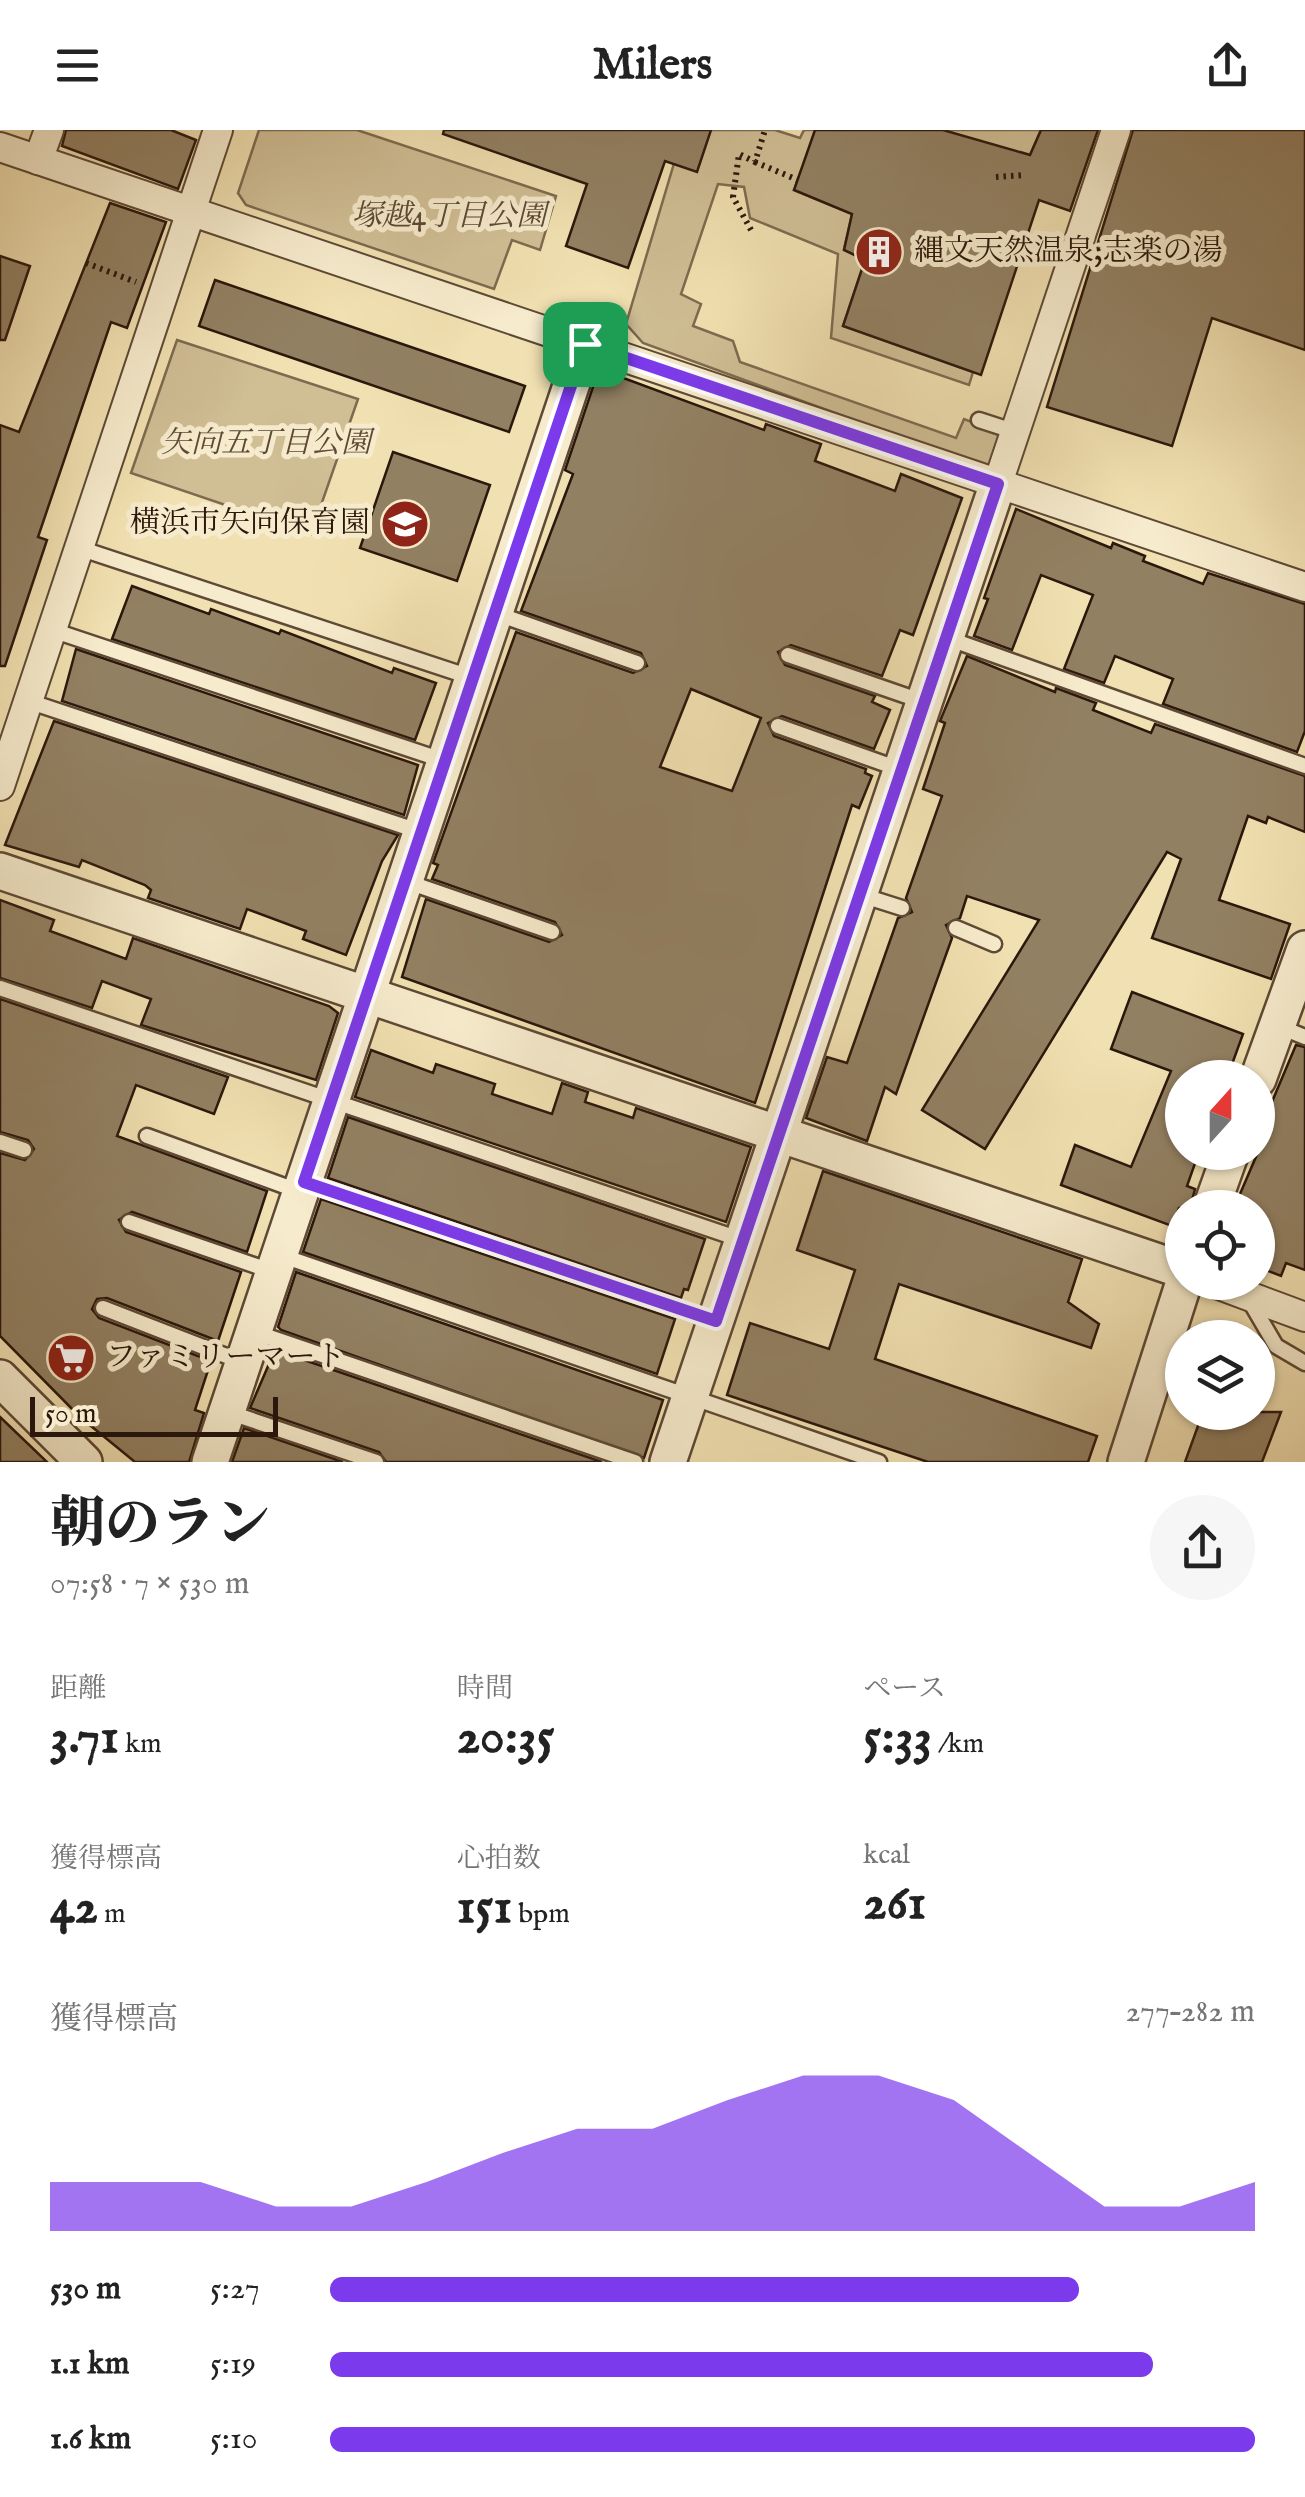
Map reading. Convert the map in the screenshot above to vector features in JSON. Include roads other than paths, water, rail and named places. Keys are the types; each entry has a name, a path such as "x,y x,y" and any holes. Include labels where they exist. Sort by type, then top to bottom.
{"street":[{"path":"38,160 49,130"},
{"path":"0,786 218,130"},
{"path":"668,1462 1116,130"},
{"path":"0,146 585,344 700,377 998,484 1305,587"},
{"path":"210,1462 585,344"},
{"path":"0,870 1165,1264"},
{"path":"1271,1060 1291,1031 1305,948"},
{"path":"1126,1462 1178,1300"},
{"path":"1257,1300 1305,1316"},
{"path":"0,1378 84,1462"}],"lane":[{"path":"978,420 1016,432"},
{"path":"79,548 473,678"},
{"path":"494,613 638,663"},
{"path":"52,630 445,761"},
{"path":"946,638 1305,766"},
{"path":"788,655 925,702"},
{"path":"28,702 421,832"},
{"path":"778,726 902,770"},
{"path":"405,881 552,932"},
{"path":"861,895 902,908"},
{"path":"956,928 994,944"},
{"path":"0,988 743,1240"},
{"path":"147,1136 716,1321"},
{"path":"0,1142 24,1150"},
{"path":"129,1222 277,1264 689,1395 879,1462"},
{"path":"1250,1300 1276,1346 1305,1363"},
{"path":"103,1308 249,1347 635,1462"},
{"path":"227,1412 376,1462"}],"place":[{"name":"縄文天然温泉;志楽の湯","path":"879,252"},
{"name":"横浜市矢向保育園","path":"405,524"},
{"name":"ファミリーマート","path":"71,1358"}],"park label":[{"name":"塚越4丁目公園","path":"449,217"},
{"name":"矢向五丁目公園","path":"266,444"}]}
